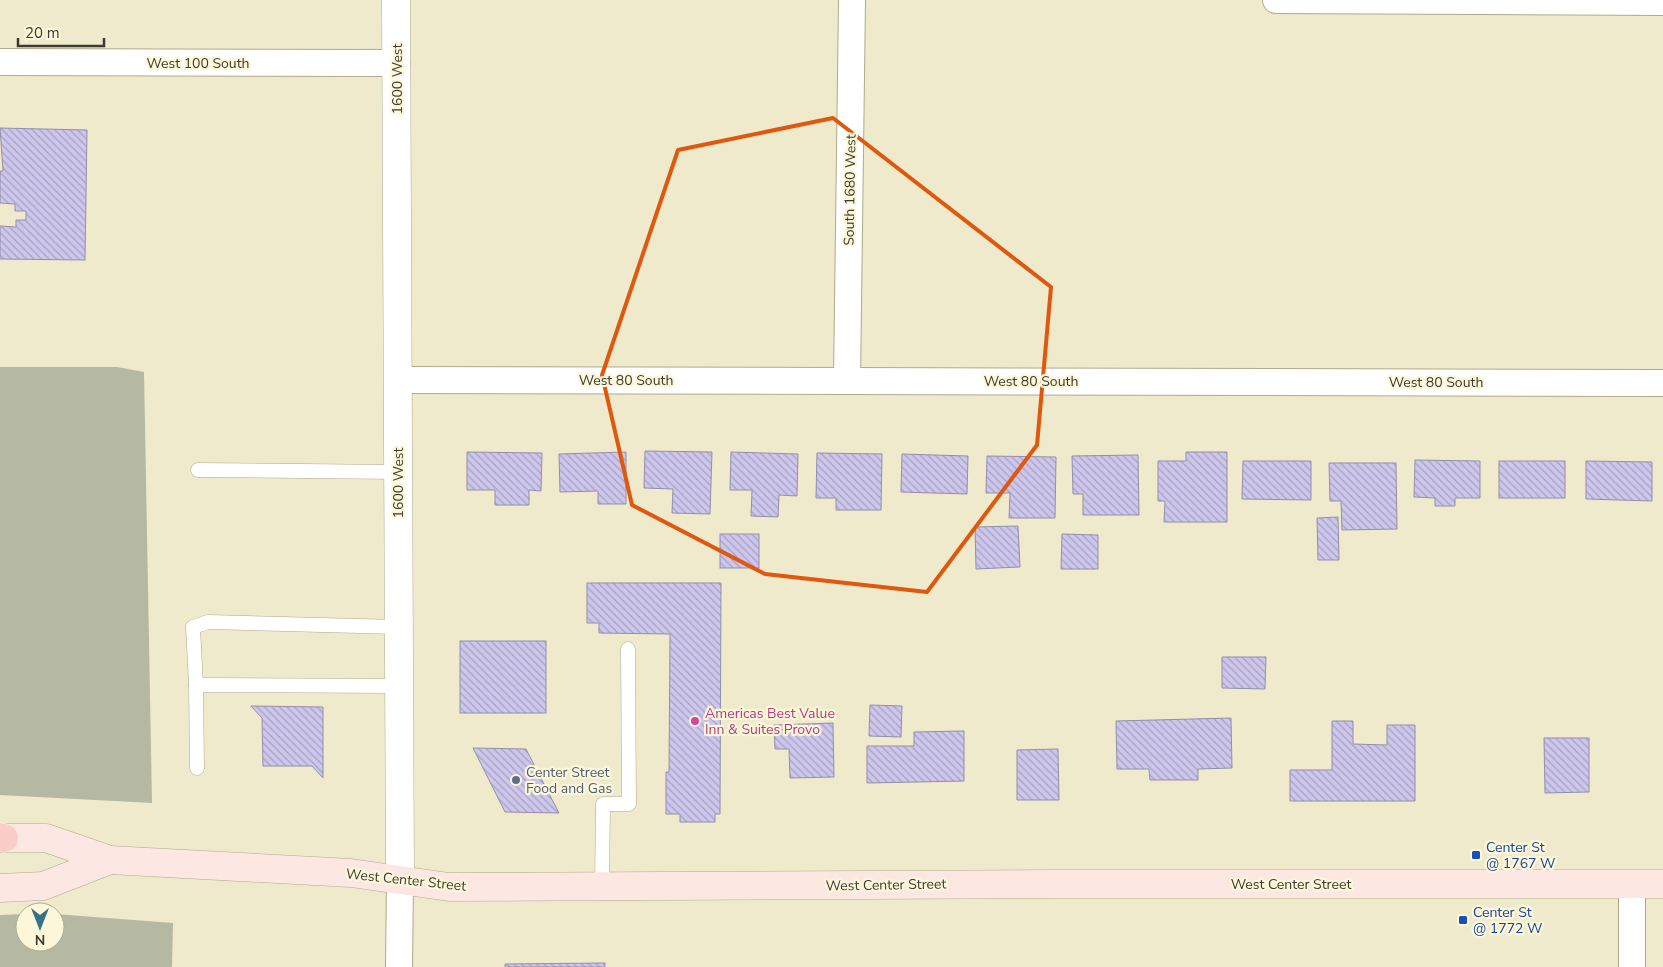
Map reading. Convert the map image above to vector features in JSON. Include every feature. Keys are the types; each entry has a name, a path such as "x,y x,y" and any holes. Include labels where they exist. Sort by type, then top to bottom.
{"main road":[{"name":"West Center Street","path":"1,837 46,838 110,860 351,872 449,887 1663,884"},
{"name":"West Center Street","path":"0,888 43,886 110,860"}],"street":[{"name":"1600 West","path":"396,0 399,380 399,967"},
{"name":"South 1680 West","path":"847,380 852,0"},
{"path":"1276,0 1663,2"},
{"name":"West 100 South","path":"0,62 397,63"},
{"name":"West 80 South","path":"399,380 1663,383"},
{"path":"1632,884 1632,967"}],"lane":[{"path":"198,470 398,472"},
{"path":"197,768 193,626 208,622 398,627"},
{"path":"602,886 603,804 628,804 628,649"},
{"path":"196,684 399,686"}],"highlighted area":[{"path":"833,118 1051,287 1037,445 927,592 765,574 632,505 602,375 678,150"}],"green space":[{"path":"0,367 117,367 144,372 152,803 0,795"},
{"path":"15,914 15,952 65,952 65,915 173,923 172,967 0,967 0,915"}],"building":[{"path":"0,128 87,130 85,260 0,259 0,226 16,227 16,220 26,220 26,211 15,211 15,204 0,203 0,171 3,171"},
{"path":"645,451 712,452 710,514 672,513 673,489 644,488"},
{"path":"467,452 542,453 541,491 529,490 529,505 495,505 495,490 467,490"},
{"path":"626,452 626,504 598,504 598,491 560,492 559,454"},
{"path":"731,452 798,454 797,496 779,495 778,517 751,516 752,490 730,490"},
{"path":"1186,452 1227,452 1227,522 1164,522 1165,501 1158,501 1158,461 1186,461"},
{"path":"817,453 882,454 881,510 836,510 836,498 816,498"},
{"path":"902,454 968,456 967,494 901,492"},
{"path":"1138,455 1139,515 1083,515 1083,494 1073,494 1072,456"},
{"path":"987,456 1056,457 1055,518 1009,518 1010,493 986,493"},
{"path":"1415,460 1480,461 1480,498 1455,498 1455,506 1435,506 1435,498 1414,497"},
{"path":"1243,461 1311,461 1311,500 1242,499"},
{"path":"1499,461 1565,461 1565,498 1499,498"},
{"path":"1586,461 1652,462 1652,501 1586,499"},
{"path":"1329,463 1396,463 1397,529 1342,530 1341,501 1330,501"},
{"path":"1338,517 1339,560 1318,560 1317,518"},
{"path":"1018,526 1020,567 976,569 975,527"},
{"path":"720,534 759,534 759,568 720,568"},
{"path":"1062,534 1098,535 1098,569 1061,569"},
{"name":"Americas Best Value Inn & Suites Provo","path":"587,583 721,583 720,814 715,814 715,822 680,822 680,814 666,814 666,772 669,772 670,634 599,633 599,623 587,623"},
{"path":"460,641 546,641 546,713 460,713"},
{"path":"1222,657 1266,657 1265,689 1222,688"},
{"path":"870,705 902,706 901,737 869,736"},
{"path":"251,706 323,707 323,778 312,766 263,766 262,718"},
{"path":"1231,718 1232,768 1198,769 1198,780 1150,780 1149,769 1117,769 1116,721"},
{"path":"1332,721 1353,721 1353,744 1387,745 1387,725 1415,725 1415,801 1290,801 1290,770 1332,770"},
{"path":"833,723 834,777 790,778 789,749 775,749 774,725"},
{"path":"964,731 964,781 867,783 867,746 914,746 914,732"},
{"path":"1544,738 1589,738 1589,792 1545,793"},
{"name":"Center Street Food and Gas","path":"473,748 526,749 559,813 505,812"},
{"path":"1058,749 1059,800 1017,800 1017,750"},
{"path":"605,963 605,967 505,967 505,964"}],"place":[{"name":"Americas Best Value Inn & Suites Provo","path":"695,721"},
{"name":"Center Street Food and Gas","path":"516,780"},
{"name":"Center St @ 1767 W","path":"1476,855"},
{"name":"Center St @ 1772 W","path":"1463,920"}]}
